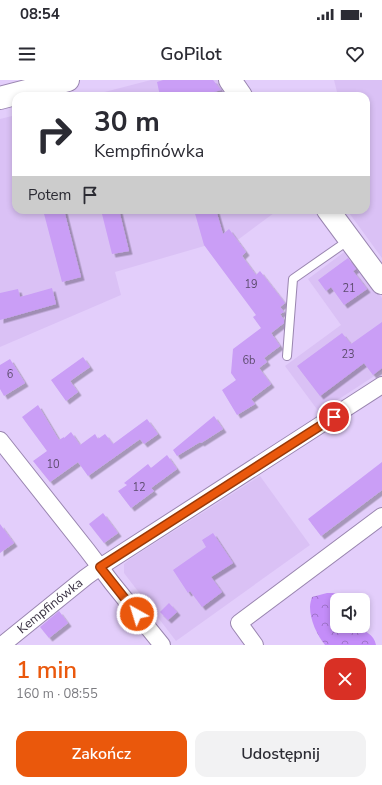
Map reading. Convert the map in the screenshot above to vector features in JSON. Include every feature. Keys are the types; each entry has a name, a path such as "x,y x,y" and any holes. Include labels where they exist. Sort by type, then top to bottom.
{"street":[{"path":"23,92 68,80"},
{"path":"230,80 239,92"},
{"path":"0,98 12,95"},
{"path":"331,214 382,283"},
{"name":"Kempfinówka","path":"2,645 100,567 382,385"},
{"path":"0,440 162,645"},
{"path":"255,645 239,623 382,516"}],"lane":[{"path":"287,356 293,279 350,240"}],"shaded area":[{"path":"151,80 218,80 227,92 104,92"},
{"path":"334,80 382,80 382,258 350,214 370,214 370,92 337,92"},
{"path":"12,116 12,214 273,214 239,239 225,240 115,272 121,295 0,347 0,119"},
{"path":"347,250 382,298 382,371 319,412 285,366 341,325 308,279"},
{"path":"260,476 310,545 176,641 124,573 124,564"}],"green space":[{"path":"330,593 330,633 367,633 373,638 376,645 325,645 314,627 311,617 310,606 312,597"}],"building":[{"path":"163,80 213,80 221,90 214,92 159,92 157,82"},
{"path":"44,214 65,214 81,277 62,282"},
{"path":"102,214 120,214 129,251 112,254"},
{"path":"195,214 217,214 223,234 229,229 246,252 242,256 256,275 260,271 285,303 280,307 284,312 280,314 284,320 284,323 271,333 280,346 264,358 267,362 259,368 271,384 251,399 255,404 237,415 222,390 236,380 231,373 233,349 261,328 253,317 256,315 204,245"},
{"path":"348,258 356,269 353,271 367,289 344,305 331,287 326,291 318,280"},
{"path":"52,288 56,304 0,320 0,293 18,289 20,297"},
{"path":"382,322 382,368 373,375 364,363 320,396 297,366 342,333 351,344"},
{"path":"83,357 90,367 70,381 78,392 66,401 51,380"},
{"path":"10,359 25,383 4,396 0,389 0,365"},
{"path":"38,405 59,440 71,432 80,445 95,434 98,439 105,434 113,444 147,419 158,434 144,444 140,439 88,476 78,462 50,482 33,461 47,451 22,417"},
{"path":"214,416 223,429 177,456 173,450"},
{"path":"167,455 177,469 151,488 154,491 131,508 118,491 127,485 124,483 148,464 151,468"},
{"path":"382,462 382,490 321,536 308,519"},
{"path":"103,513 118,533 104,543 89,524"},
{"path":"0,524 14,543 0,553"},
{"path":"213,533 233,563 211,577 222,592 202,607 190,591 188,593 173,570 206,547 202,540"},
{"path":"169,603 177,612 168,620 160,612"},
{"path":"59,611 68,623 49,638 40,627"}],"route":[{"path":"137,614 100,567 334,417"}]}
